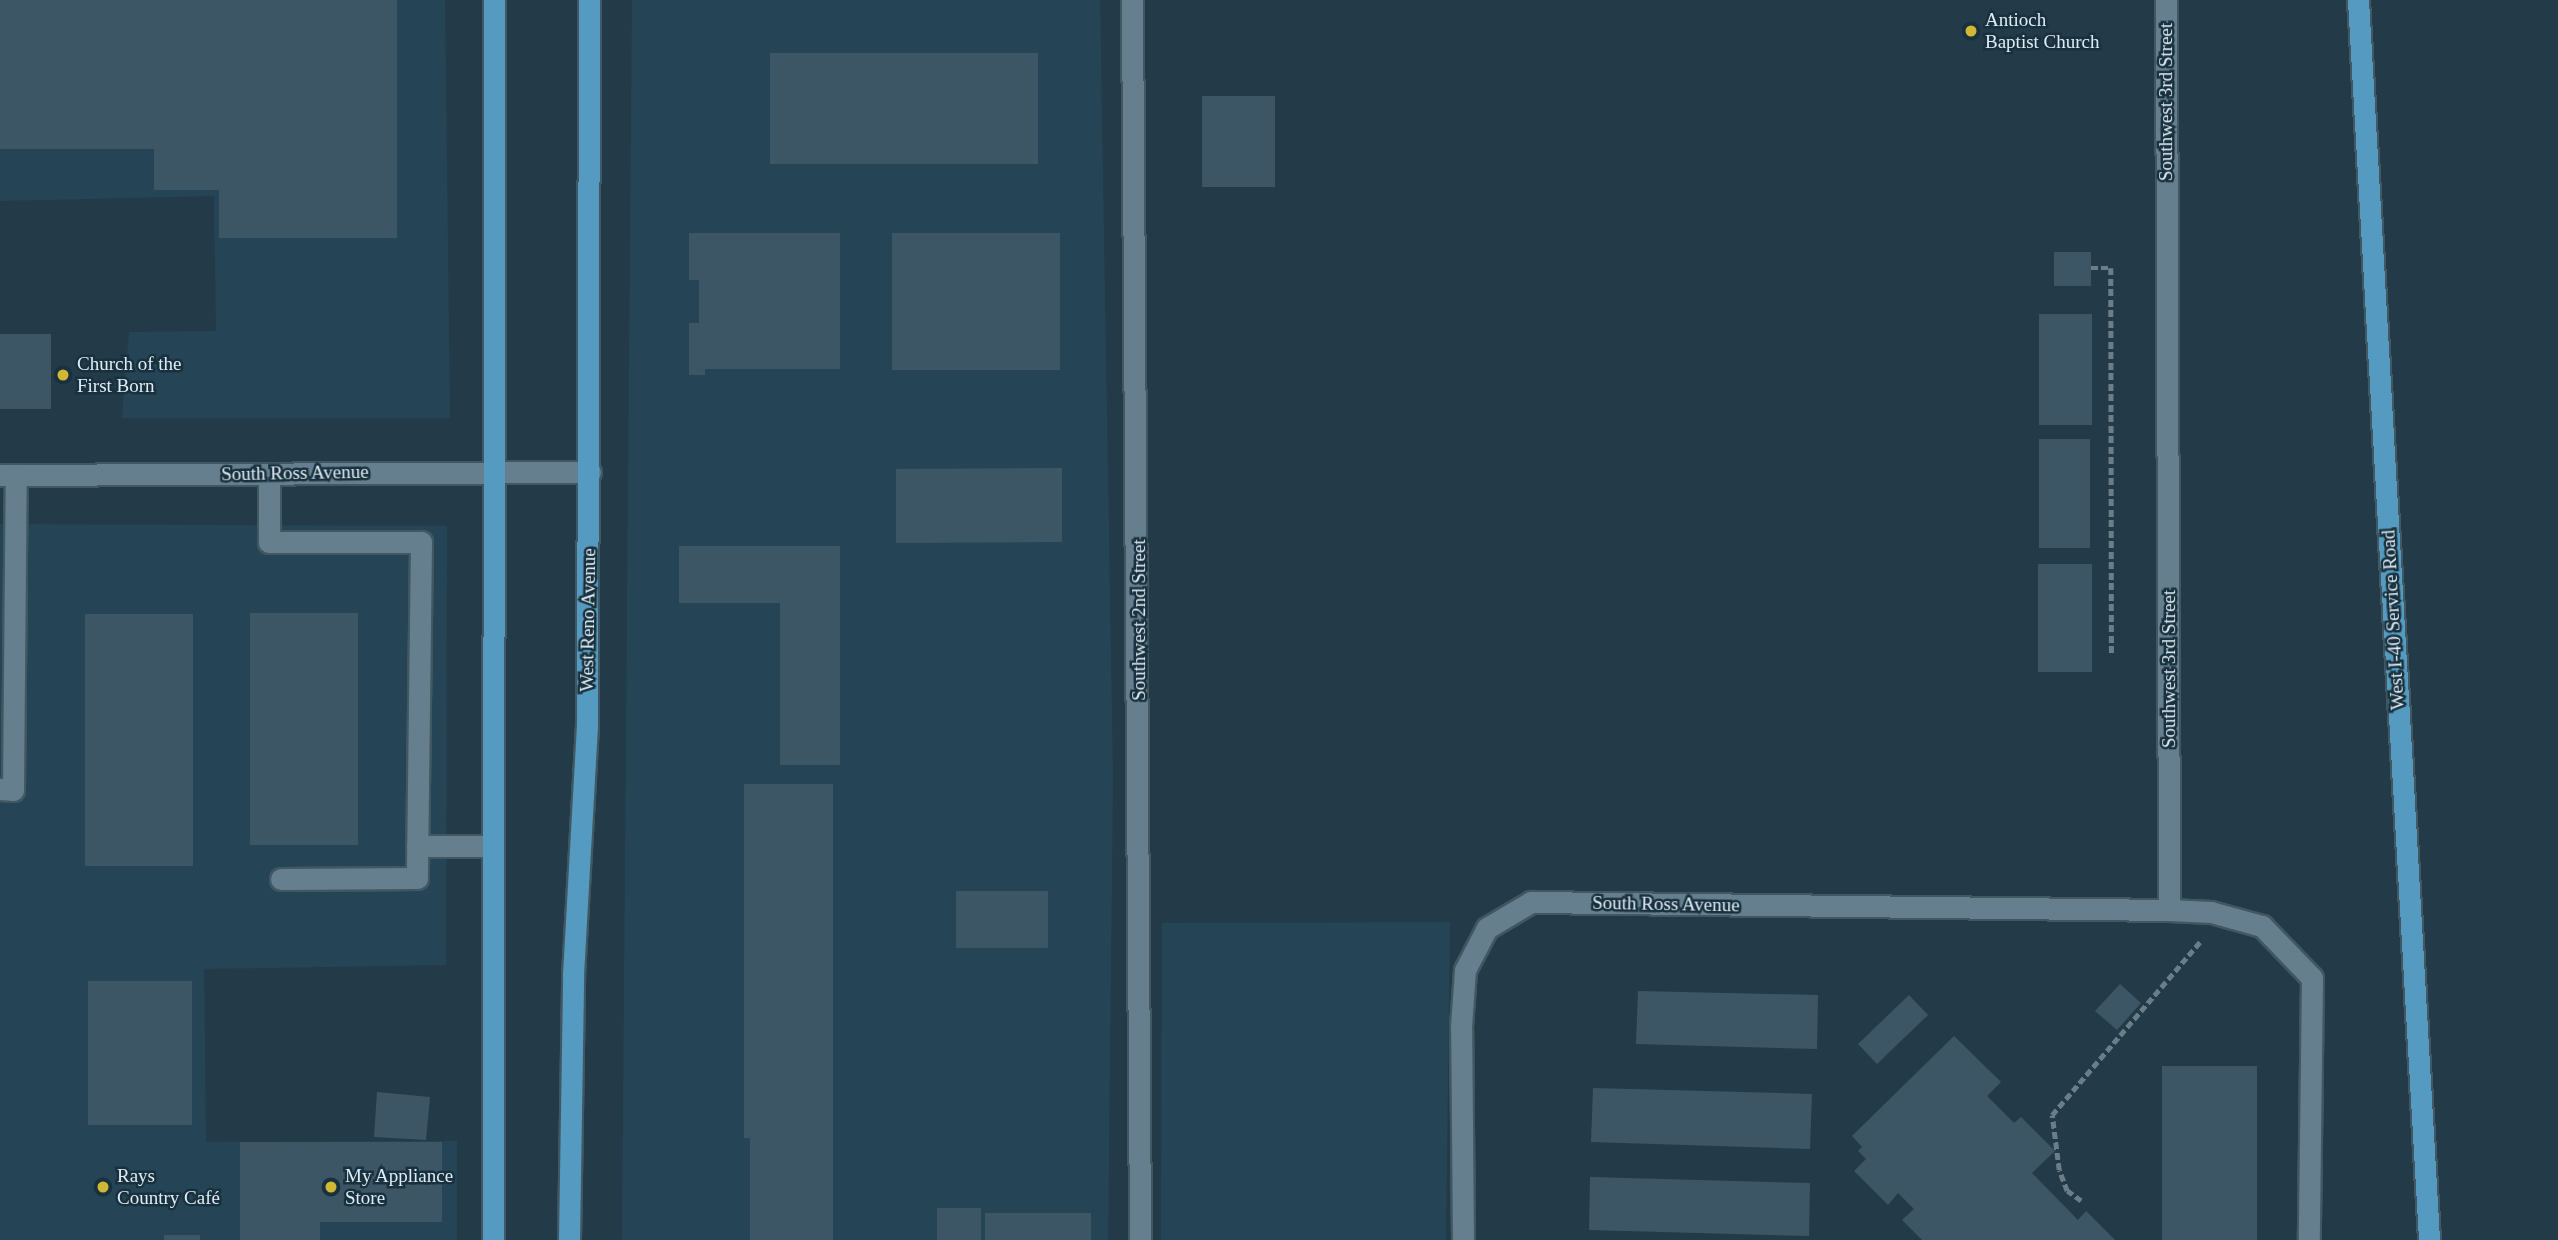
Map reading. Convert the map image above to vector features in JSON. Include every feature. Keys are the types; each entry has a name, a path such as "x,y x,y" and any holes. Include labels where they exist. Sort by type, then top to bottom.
{"main road":[{"path":"493,1240 494,0"},
{"name":"West Reno Avenue","path":"569,1240 573,975 587,726 590,472 589,0"},
{"name":"West I-40 Service Road","path":"2358,0 2428,1240"}],"street":[{"name":"Southwest 2nd Street","path":"1132,0 1140,1240"},
{"name":"Southwest 3rd Street","path":"2166,0 2169,910"},
{"name":"South Ross Avenue","path":"8,475 590,472"},
{"path":"269,474 269,542 421,542 417,877 281,878"},
{"path":"0,789 13,790 8,475"},
{"path":"417,846 493,846"},
{"name":"South Ross Avenue","path":"1463,1240 1461,1027 1465,970 1487,928 1531,902 2169,910"},
{"path":"2169,910 2211,912 2262,926 2312,978 2309,1240"}],"path":[{"path":"2091,268 2111,268 2112,655"},
{"path":"2081,1201 2067,1191 2059,1170 2052,1115 2206,936 2211,912"}],"shaded area":[{"path":"0,0 445,0 450,418 122,418 129,332 216,331 214,196 0,201"},
{"path":"632,0 1100,0 1113,779 1108,1240 622,1240"},
{"path":"0,524 447,526 446,965 204,969 206,1142 457,1141 457,1240 0,1240"},
{"path":"1450,922 1446,1240 1161,1240 1162,923"}],"building":[{"path":"0,0 397,0 397,238 219,238 219,190 154,190 154,149 0,149"},
{"path":"770,53 1038,53 1038,164 770,164"},
{"path":"1202,96 1275,96 1275,187 1202,187"},
{"path":"689,233 840,233 840,369 705,369 705,375 689,375 689,323 699,323 699,280 689,280"},
{"path":"892,233 1060,233 1060,370 892,370"},
{"path":"2054,252 2091,252 2091,286 2054,286"},
{"path":"2039,314 2092,314 2092,425 2039,425"},
{"path":"0,334 51,334 51,409 0,409"},
{"path":"2039,439 2090,439 2090,548 2039,548"},
{"path":"1062,468 1062,542 896,543 896,469"},
{"path":"679,546 840,546 840,765 780,765 780,603 679,603"},
{"path":"2038,564 2092,564 2092,672 2038,672"},
{"path":"250,613 358,613 358,845 250,845"},
{"path":"85,614 193,614 193,866 85,866"},
{"path":"744,784 833,784 833,1240 750,1240 750,1138 744,1138"},
{"path":"956,891 1048,891 1048,948 956,948"},
{"path":"88,981 192,981 192,1125 88,1125"},
{"path":"2120,984 2141,1003 2117,1030 2095,1011"},
{"path":"1638,991 1818,995 1817,1049 1636,1044"},
{"path":"1909,995 1928,1015 1877,1064 1858,1044"},
{"path":"1954,1036 2001,1082 1987,1096 2014,1123 2021,1117 2055,1151 2032,1173 2078,1220 2086,1211 2115,1240 1922,1240 1902,1220 1914,1209 1898,1193 1888,1205 1854,1171 1866,1159 1858,1151 1862,1147 1852,1136"},
{"path":"2162,1066 2257,1066 2257,1240 2162,1240"},
{"path":"1593,1088 1812,1094 1810,1149 1591,1142"},
{"path":"377,1092 430,1097 426,1140 374,1137"},
{"name":"My Appliance Store","path":"240,1142 442,1142 442,1222 320,1222 320,1240 240,1240"},
{"path":"1590,1177 1810,1183 1809,1236 1589,1230"},
{"path":"937,1208 981,1208 981,1240 937,1240"},
{"path":"985,1213 1091,1213 1091,1240 985,1240"},
{"path":"164,1235 200,1235 200,1240 164,1240"}],"place":[{"name":"Antioch Baptist Church","path":"1971,31"},
{"name":"Church of the First Born","path":"63,375"},
{"name":"Rays Country Café","path":"103,1187"},
{"name":"My Appliance Store","path":"331,1187"}]}
